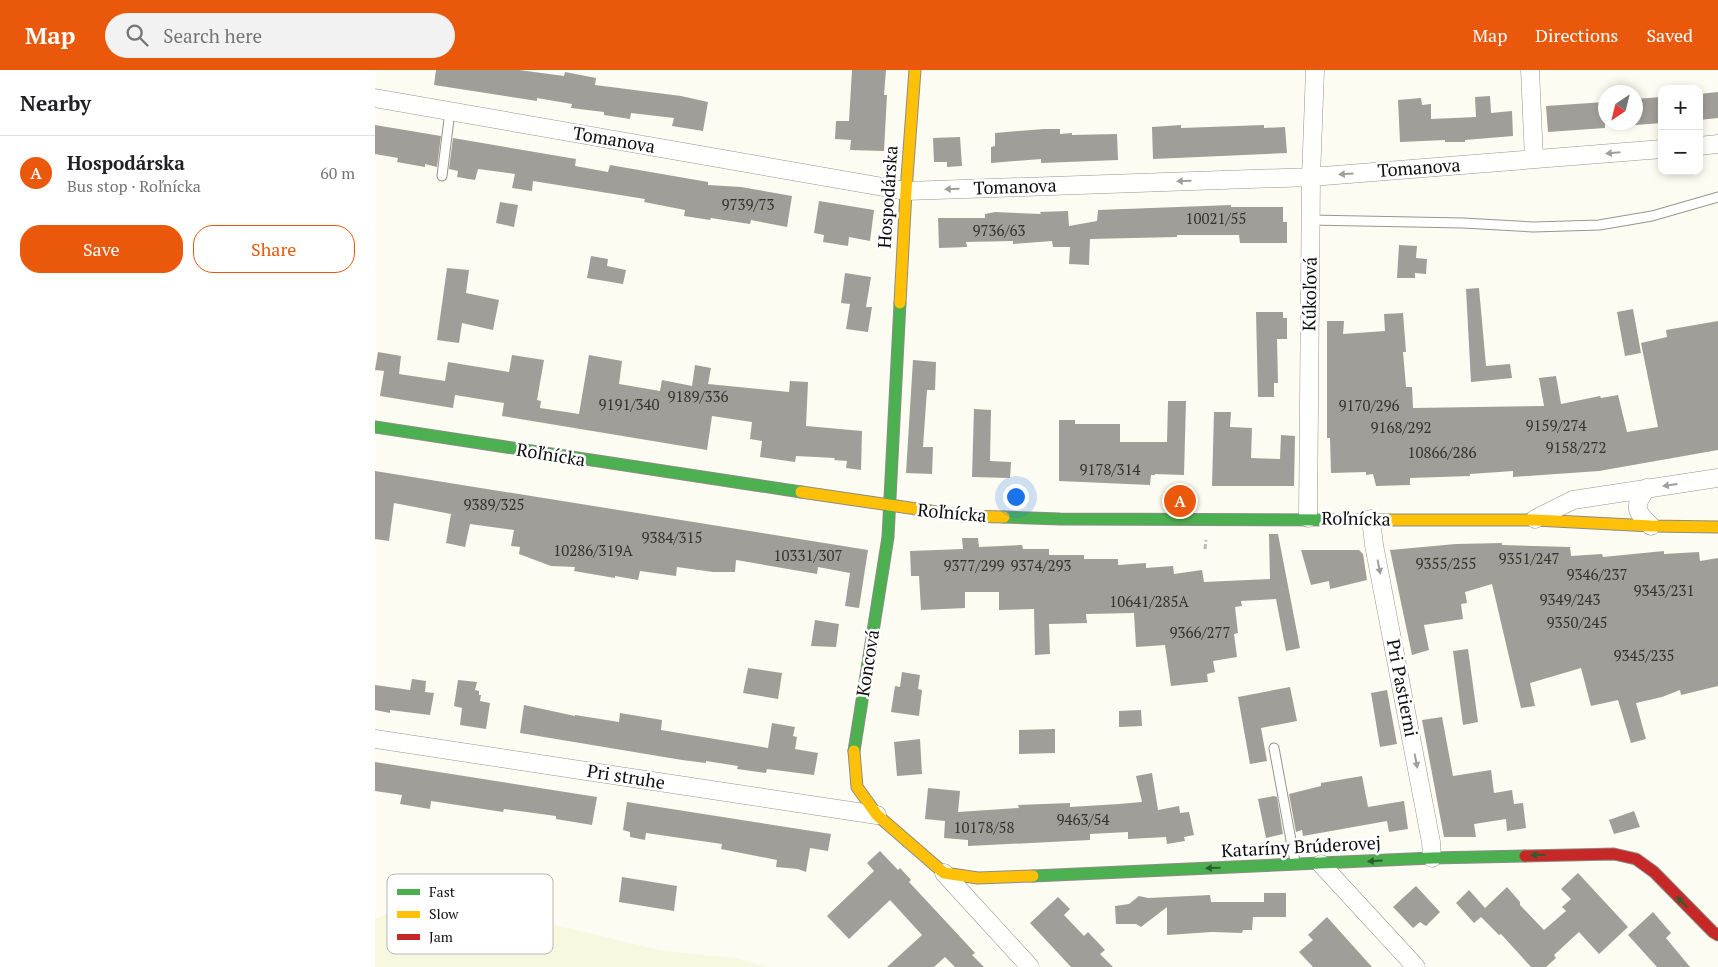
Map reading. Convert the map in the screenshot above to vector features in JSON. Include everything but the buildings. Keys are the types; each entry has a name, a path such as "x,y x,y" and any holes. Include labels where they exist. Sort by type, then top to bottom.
{"street":[{"name":"Hospodárska","path":"889,506 906,191 915,70"},
{"name":"Kúkoľová","path":"1308,518 1311,177 1315,70"},
{"path":"1530,70 1534,159"},
{"name":"Tomanova","path":"375,98 906,191 1311,177 1658,149"},
{"path":"1703,146 1718,144"},
{"name":"Roľnícka","path":"375,427 653,471 964,516 1061,519 1308,518 1535,520 1651,526 1718,527"},
{"name":"Roľnícka","path":"1535,520 1573,500 1718,478"},
{"path":"1647,488 1638,501 1637,507 1640,516 1651,526"},
{"name":"Koncová","path":"877,815 857,787 854,751 889,537 889,506"},
{"name":"Pri Pastierni","path":"1371,519 1431,842 1432,858"},
{"name":"Pri struhe","path":"375,740 877,815"},
{"path":"877,815 944,873 1030,967"},
{"name":"Kataríny Brúderovej","path":"944,873 978,878 1432,858 1614,854 1636,859 1654,872 1716,936"},
{"path":"1321,864 1416,967"}],"lane":[{"path":"442,176 450,111"},
{"path":"1311,220 1399,221 1533,227 1599,225 1652,216 1718,197"},
{"path":"1274,748 1296,865"}],"green space":[{"path":"387,913 387,954 553,954 553,924 659,950 734,958 770,967 375,967 375,919"}],"traffic: fast":[{"path":"854,751 888,537 900,303"},
{"path":"375,427 801,492"},
{"path":"1004,517 1060,519 1357,520"},
{"path":"1033,876 1432,858 1525,856"}],"traffic: slow":[{"path":"900,303 915,70"},
{"path":"801,492 964,516 1004,517"},
{"path":"1357,520 1535,520 1651,526 1718,527"},
{"path":"854,751 857,787 877,815 944,873 978,878 1033,876"}],"traffic: jam":[{"path":"1525,856 1614,854 1636,859 1654,872 1718,935"}],"place":[{"name":"Hospodárska","path":"1180,501"}]}
